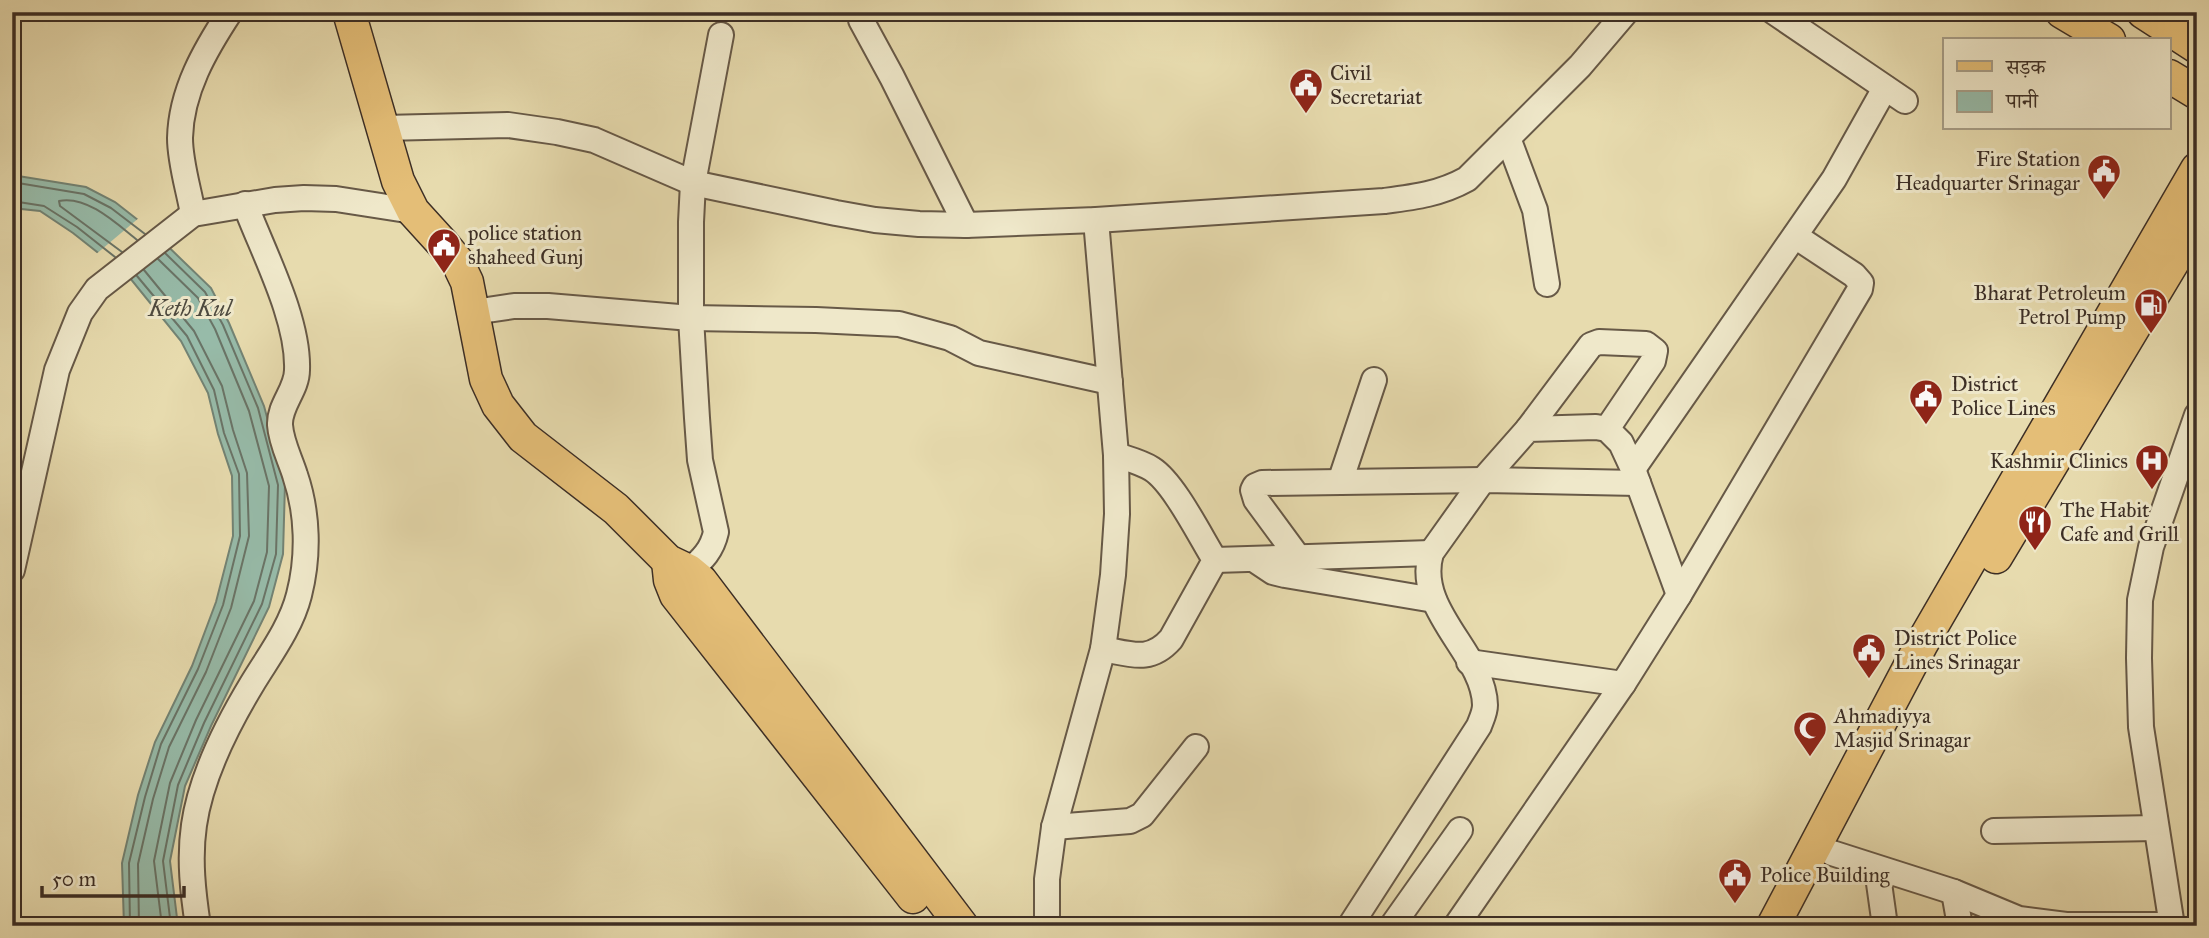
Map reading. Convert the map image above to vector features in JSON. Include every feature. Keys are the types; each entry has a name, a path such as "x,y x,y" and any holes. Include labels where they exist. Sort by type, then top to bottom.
{"main road":[{"path":"349,12 398,181 413,211 457,261 467,282 486,379 498,405 523,437 616,509 679,566 701,582 962,926"},
{"path":"2062,12 2106,38"},
{"path":"2143,12 2197,47"},
{"path":"2170,77 2197,93"},
{"path":"1773,926 1921,645 2197,169"},
{"path":"1793,926 1939,652 2197,222"},
{"path":"679,566 670,580 676,595 935,926"}],"street":[{"path":"188,218 180,140 183,110 194,76 230,12"},
{"path":"384,128 508,125 557,132 594,140 693,183 875,220 966,225 1096,220 1426,196 1448,190 1467,179 1580,66 1626,12"},
{"path":"1635,476 1795,236 1895,95 1774,12"},
{"path":"860,20 966,225"},
{"path":"679,566 706,557 716,532 701,460 691,318 691,222 693,183 721,35"},
{"path":"1508,138 1535,210 1547,284"},
{"path":"12,570 57,370 80,313 97,289 188,218 245,204 275,200 336,199 413,211"},
{"path":"198,926 192,855 194,824 203,790 215,755 232,719 285,631 299,597 304,569 306,522 280,423 281,412 295,386 298,370 294,335 286,307 245,204"},
{"path":"1047,926 1047,879 1055,827 1103,649 1114,575 1116,455 1096,220"},
{"path":"1456,926 1623,684 1679,595 1860,289 1859,279 1795,236"},
{"path":"474,312 514,306 548,306 691,318 899,324 950,338 979,353 1110,382"},
{"path":"1385,926 1355,917 1479,726 1485,705 1479,681 1434,600 1427,566 1431,553 1483,480 1528,429 1591,345 1599,341 1646,344 1652,347 1655,351 1653,361 1607,429"},
{"path":"1340,482 1374,380"},
{"path":"1832,853 1954,892 1990,909 2040,924 2171,926 2141,727 2140,600 2151,547 2197,415"},
{"path":"1528,429 1596,427 1607,429 1621,443 1679,595"},
{"path":"1116,455 1154,471 1170,488 1215,560"},
{"path":"1298,557 1256,500 1253,494 1255,486 1262,483 1635,476"},
{"path":"1215,560 1431,553"},
{"path":"1255,559 1273,572 1285,575 1434,600"},
{"path":"1103,649 1142,656 1163,649 1215,560"},
{"path":"1469,662 1623,684"},
{"path":"1055,827 1130,821 1142,815 1196,747"},
{"path":"1994,831 2156,828"},
{"path":"1392,926 1460,830"},
{"path":"1877,869 1885,926"},
{"path":"1954,892 1960,926"}],"water":[{"name":"Keth Kul","path":"12,175 86,187 115,202 152,231 211,288 264,406 285,484 283,554 269,607 185,786 170,861 178,926 124,926 122,863 138,795 155,742 192,666 216,602 233,536 232,476 208,393 181,341 130,278 73,233 40,211 12,208"}],"pier":[{"path":"140,217 172,246 127,281 95,255"}],"place":[{"name":"Civil Secretariat","path":"1306,115"},
{"name":"Fire Station Headquarter Srinagar","path":"2104,201"},
{"name":"police station shaheed Gunj","path":"444,275"},
{"name":"Bharat Petroleum Petrol Pump","path":"2151,335"},
{"name":"District Police Lines","path":"1926,426"},
{"name":"Kashmir Clinics","path":"2152,491"},
{"name":"The Habit Cafe and Grill","path":"2035,552"},
{"name":"District Police Lines Srinagar","path":"1869,680"},
{"name":"Ahmadiyya Masjid Srinagar","path":"1810,758"},
{"name":"Police Building","path":"1735,905"}]}
